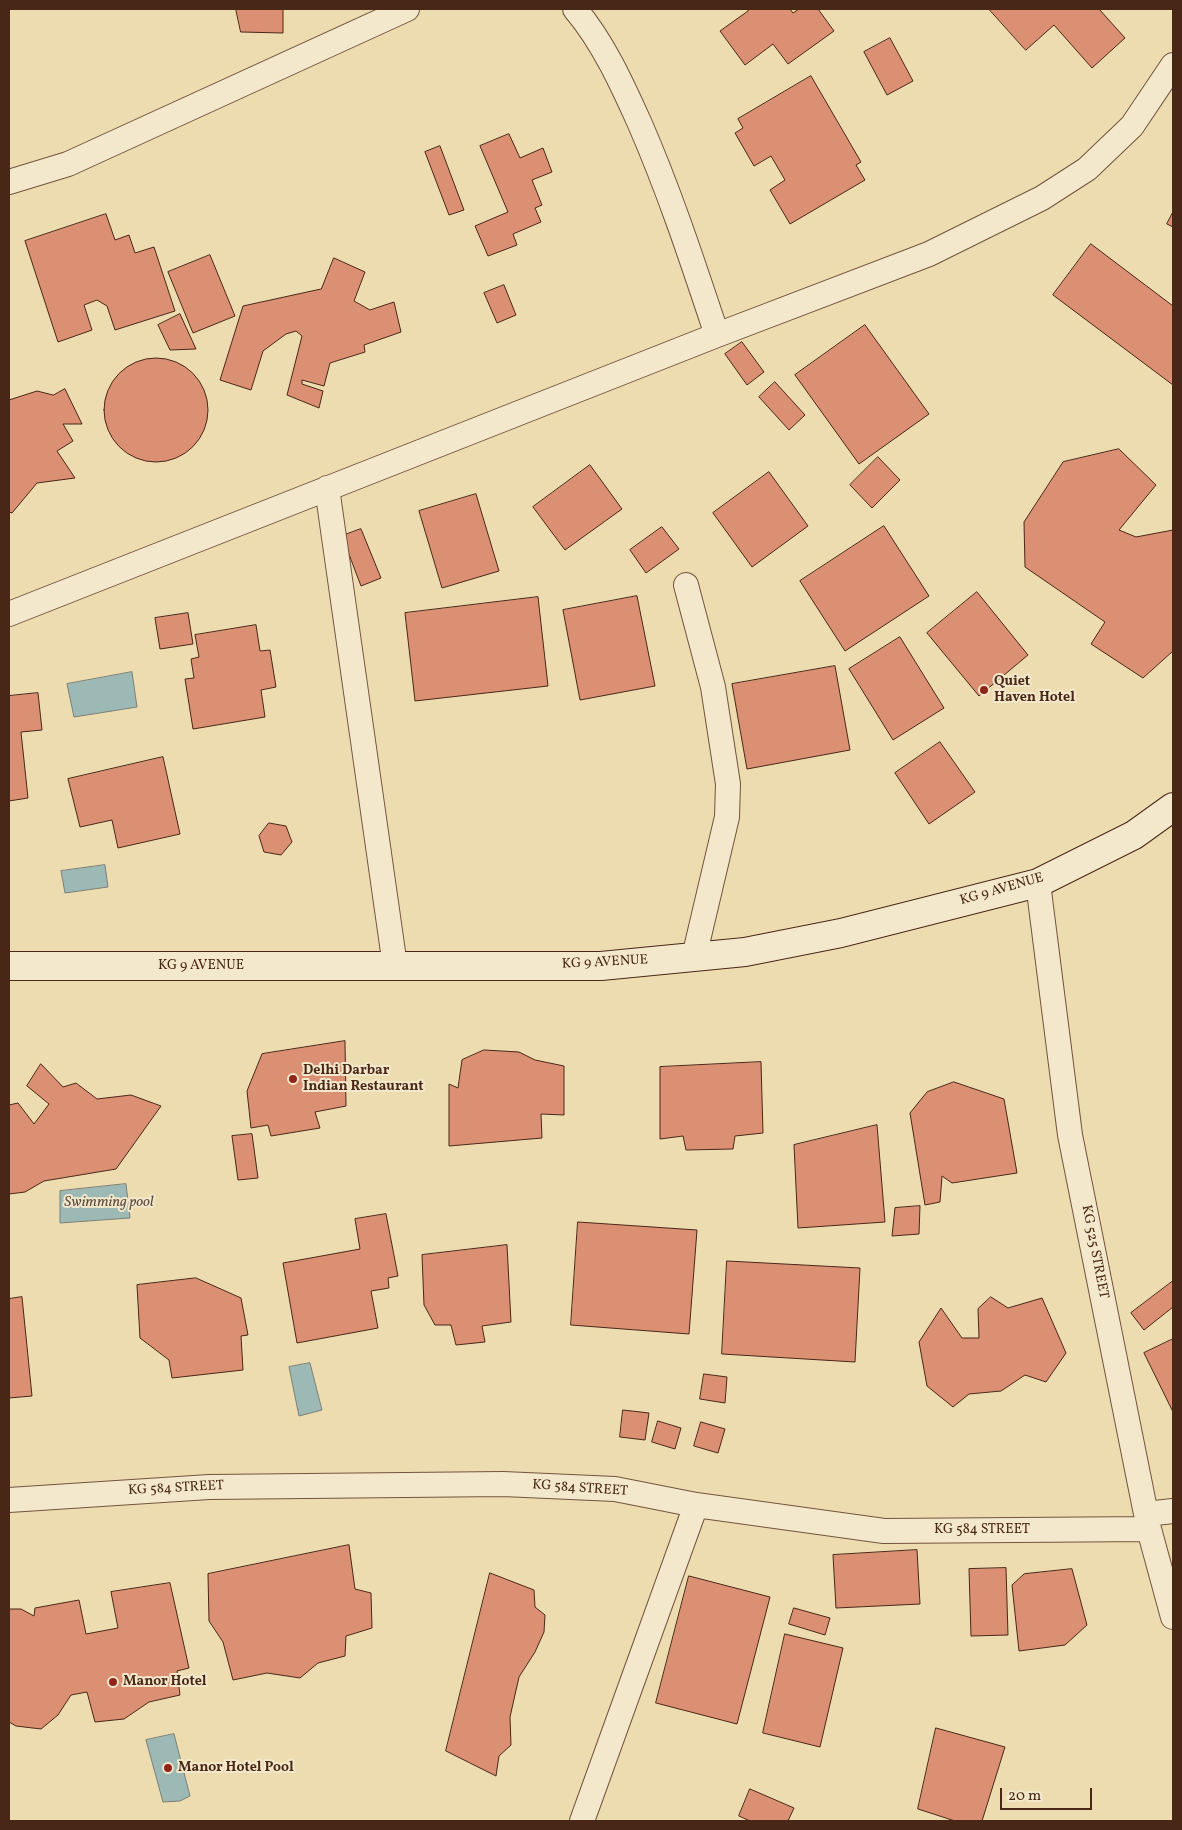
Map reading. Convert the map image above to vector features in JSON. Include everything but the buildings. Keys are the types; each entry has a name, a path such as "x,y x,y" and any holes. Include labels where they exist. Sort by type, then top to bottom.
{"main road":[{"name":"KG 9 AVENUE","path":"9,966 602,966 745,952 842,933 1038,883 1134,835 1173,807"}],"street":[{"path":"9,182 68,164 407,9"},
{"path":"575,9 588,24 625,90 663,178 717,335"},
{"path":"9,614 717,335 929,254 1042,198 1087,170 1132,126 1173,65"},
{"path":"327,488 395,966"},
{"path":"686,585 713,687 728,784 727,817 694,958"},
{"name":"KG 525 STREET","path":"1038,883 1070,1135 1148,1521 1173,1616"},
{"name":"KG 584 STREET","path":"9,1500 209,1486 503,1484 615,1489 696,1505 884,1531 1148,1521 1173,1511"},
{"path":"582,1821 696,1505"}],"water":[{"path":"132,672 137,707 74,717 67,684"},
{"path":"105,865 108,887 65,893 61,871"},
{"name":"Swimming pool","path":"126,1184 130,1218 60,1223 60,1191"},
{"path":"310,1363 322,1410 299,1416 289,1367"},
{"name":"Manor Hotel Pool","path":"174,1734 190,1796 180,1801 163,1802 146,1740"}],"place":[{"name":"Quiet Haven Hotel","path":"984,690"},
{"name":"Delhi Darbar Indian Restaurant","path":"293,1079"},
{"name":"Manor Hotel","path":"113,1682"},
{"name":"Manor Hotel Pool","path":"168,1768"}]}
